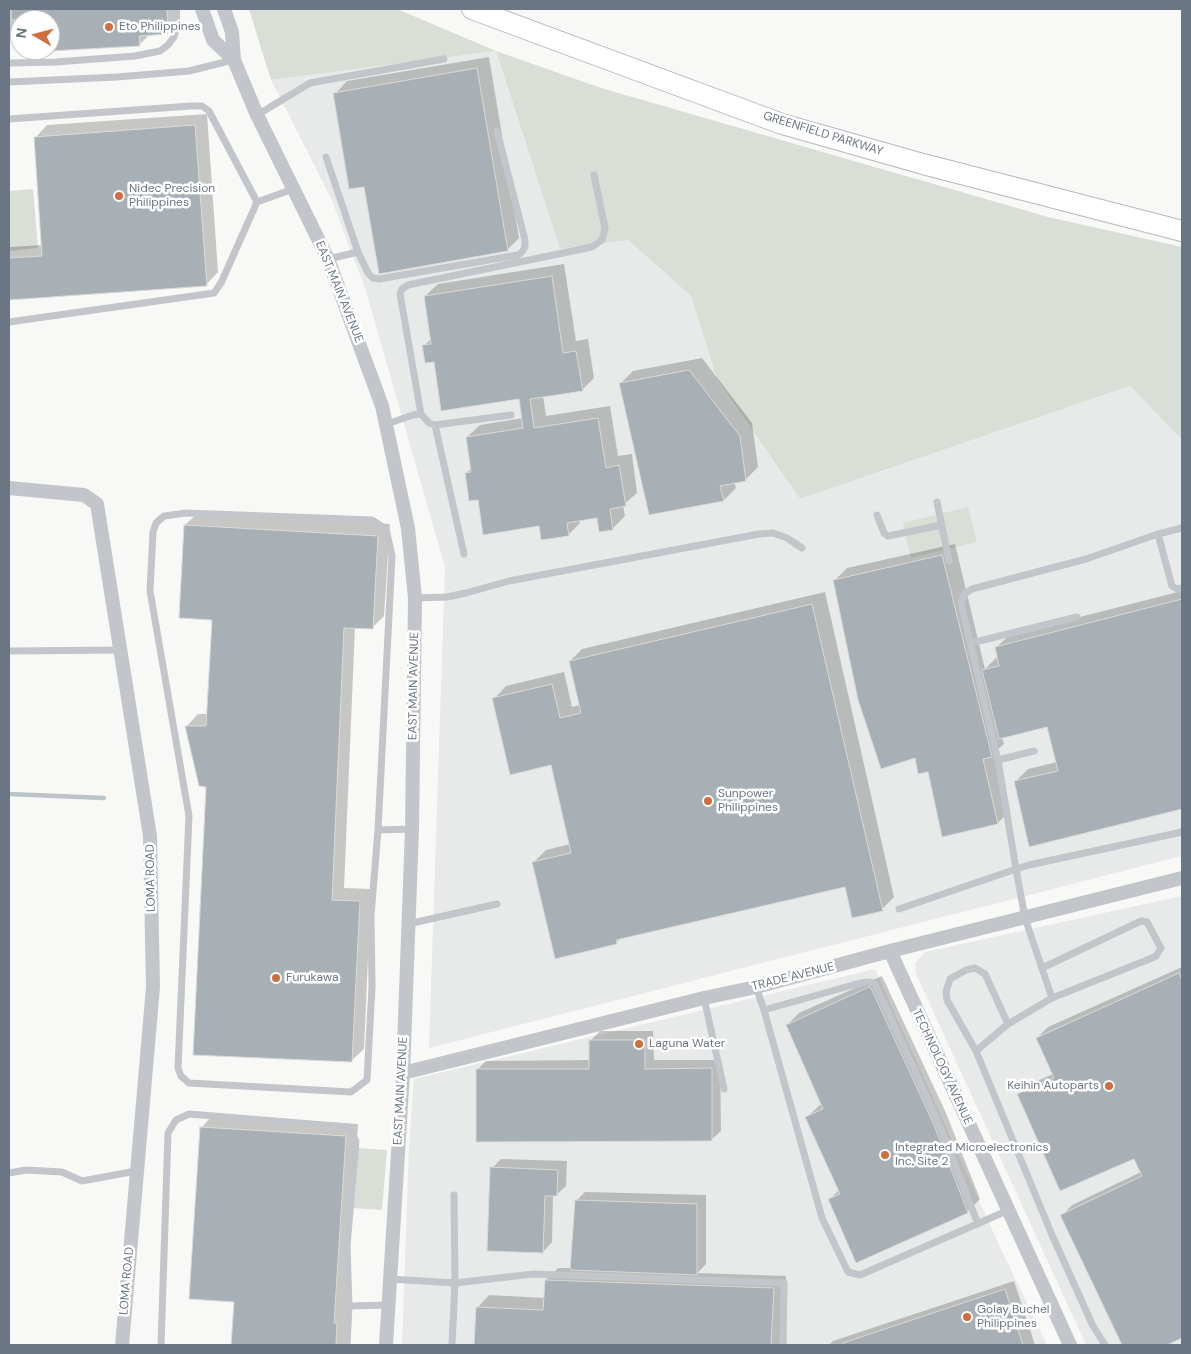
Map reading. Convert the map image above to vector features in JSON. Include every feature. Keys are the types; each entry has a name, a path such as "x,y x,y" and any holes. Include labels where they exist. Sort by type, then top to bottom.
{"main road":[{"name":"GREENFIELD PARKWAY","path":"472,9 782,124 923,164 1182,231"}],"street":[{"name":"EAST MAIN AVENUE","path":"202,9 213,40 234,60"},
{"name":"EAST MAIN AVENUE","path":"224,9 232,32 234,60 257,115 328,259 382,406 388,424 408,528 414,598 412,829 403,1073 386,1345"},
{"name":"LOMA ROAD","path":"9,488 84,495 96,504 150,836 153,987 122,1345"},
{"name":"TRADE AVENUE","path":"403,1073 704,998 756,987 890,951 1182,878"},
{"name":"TECHNOLOGY AVENUE","path":"890,951 1070,1345"}],"lane":[{"path":"9,62 66,62 135,56 160,51 174,37 177,26 172,9"},
{"path":"257,115 310,83 444,59"},
{"path":"9,82 117,77 190,71 234,60"},
{"path":"9,119 202,106 209,112 257,202"},
{"path":"326,157 358,252 368,273 373,278 379,279 518,255 522,252 525,247 525,240 497,131"},
{"path":"511,415 435,424 429,423 421,414 400,294 402,289 408,285 592,247 602,240 605,228 594,175"},
{"path":"9,322 214,293 221,283 257,202 293,189"},
{"path":"328,259 358,252"},
{"path":"388,424 421,414"},
{"path":"435,424 464,554"},
{"path":"937,502 949,561"},
{"path":"186,513 372,520 386,529 392,556 378,830 371,916 372,987 367,1080 351,1092 189,1083 181,1076 178,1068 189,816 150,591 153,532 156,523 164,516 186,513"},
{"path":"877,515 884,533 888,536 942,525"},
{"path":"1052,998 1025,918 998,760 961,603 964,594 972,589 1086,558 1182,528"},
{"path":"414,598 466,593 509,581 759,534 773,533 787,538 802,548"},
{"path":"1158,534 1172,586 1177,589 1182,588"},
{"path":"971,643 1077,617"},
{"path":"9,650 121,650"},
{"path":"998,760 1034,751"},
{"path":"378,830 412,829"},
{"path":"899,909 1029,865 1182,832"},
{"path":"408,924 497,904"},
{"path":"976,1051 1008,1024 1052,998 1152,958 1156,956 1161,948 1147,922 1141,921 1042,968"},
{"path":"1008,1024 984,974 975,968 966,970 950,979 946,992 947,1000 976,1051 1052,1236 1093,1326 1105,1345"},
{"path":"764,1010 860,983 870,982 875,984 938,1122 978,1224"},
{"path":"756,987 822,1218 848,1272 860,1275 1008,1210"},
{"path":"704,998 724,1089"},
{"path":"161,1345 168,1133 176,1120 189,1114 348,1127 356,1141 347,1246 348,1345"},
{"path":"9,1173 26,1170 62,1172 82,1181 136,1171"},
{"path":"452,1345 456,1282 454,1195"},
{"path":"390,1279 456,1282 533,1274 784,1283 783,1345"},
{"path":"349,1306 388,1305"}],"shaded area":[{"path":"249,9 397,9 496,51 271,80"},
{"name":"Sunpower Philippines","path":"496,51 560,249 628,240 691,296 717,381 800,499 1130,386 1182,440 1182,856 429,1048 445,567 365,288 331,198 271,80"},
{"path":"496,51 601,88 1048,217 1182,247 1182,440 1130,386 800,499 717,380 691,296 628,240 560,249"},
{"path":"33,189 38,248 9,251 9,191"},
{"path":"968,507 977,542 911,558 903,523"},
{"path":"1182,896 1182,1345 1086,1345 916,974 915,964 925,952"},
{"path":"875,969 1000,1247 1047,1345 402,1345 409,1147 414,1079"},
{"path":"357,1148 387,1150 382,1210 353,1208"}],"building":[{"name":"Eto Philippines","path":"167,9 168,34 139,36 140,46 60,50 60,10 11,10"},
{"path":"477,68 508,251 379,274 364,187 349,189 333,93"},
{"name":"Nidec Precision Philippines","path":"195,125 207,286 9,300 9,258 42,256 34,137"},
{"path":"552,276 563,353 576,351 583,391 530,399 534,428 598,418 606,468 619,465 626,506 610,509 613,530 599,532 597,518 567,523 569,536 541,540 539,526 483,535 478,500 469,501 465,473 471,472 466,437 523,428 519,399 441,411 434,362 425,363 422,345 431,344 424,296"},
{"path":"689,370 740,436 746,481 720,486 724,501 649,515 619,383"},
{"path":"184,525 378,536 373,629 344,628 332,900 360,901 352,1062 193,1055 206,787 199,786 185,726 206,726 212,620 179,618"},
{"path":"942,555 992,757 983,759 998,824 942,837 928,772 918,774 915,758 881,769 858,700 833,580"},
{"path":"1182,599 1182,809 1029,847 1014,781 1058,771 1047,727 999,739 982,670 999,666 995,647"},
{"name":"Sunpower Philippines","path":"812,604 883,911 852,918 845,887 616,940 617,944 555,959 532,862 571,853 551,765 510,775 492,698 552,684 560,718 581,713 569,661"},
{"path":"1179,973 1182,980 1182,1338 1167,1345 1122,1345 1060,1215 1142,1176 1134,1159 1060,1191 1017,1094 1054,1078 1036,1038"},
{"name":"Integrated Microelectronics Inc. Site 2","path":"869,987 934,1125 968,1213 856,1263 828,1199 840,1194 805,1117 823,1109 786,1025"},
{"path":"589,1040 645,1040 645,1069 712,1068 712,1141 476,1142 476,1069 589,1069"},
{"path":"200,1127 346,1136 334,1323 337,1323 336,1345 231,1345 234,1302 189,1299"},
{"path":"490,1167 558,1170 557,1196 545,1196 543,1253 487,1251"},
{"path":"575,1200 697,1204 697,1275 570,1270"},
{"path":"545,1280 774,1288 771,1345 474,1345 476,1307 543,1310"},
{"name":"Golay Buchel Philippines","path":"1005,1289 1023,1345 843,1345 843,1343"}],"waterway":[{"path":"9,794 104,798"}],"place":[{"name":"Eto Philippines","path":"109,27"},
{"name":"Nidec Precision Philippines","path":"119,196"},
{"name":"Sunpower Philippines","path":"708,801"},
{"name":"Furukawa","path":"276,978"},
{"name":"Laguna Water","path":"639,1044"},
{"name":"Keihin Autoparts","path":"1109,1086"},
{"name":"Integrated Microelectronics Inc. Site 2","path":"885,1155"},
{"name":"Golay Buchel Philippines","path":"967,1317"}]}
